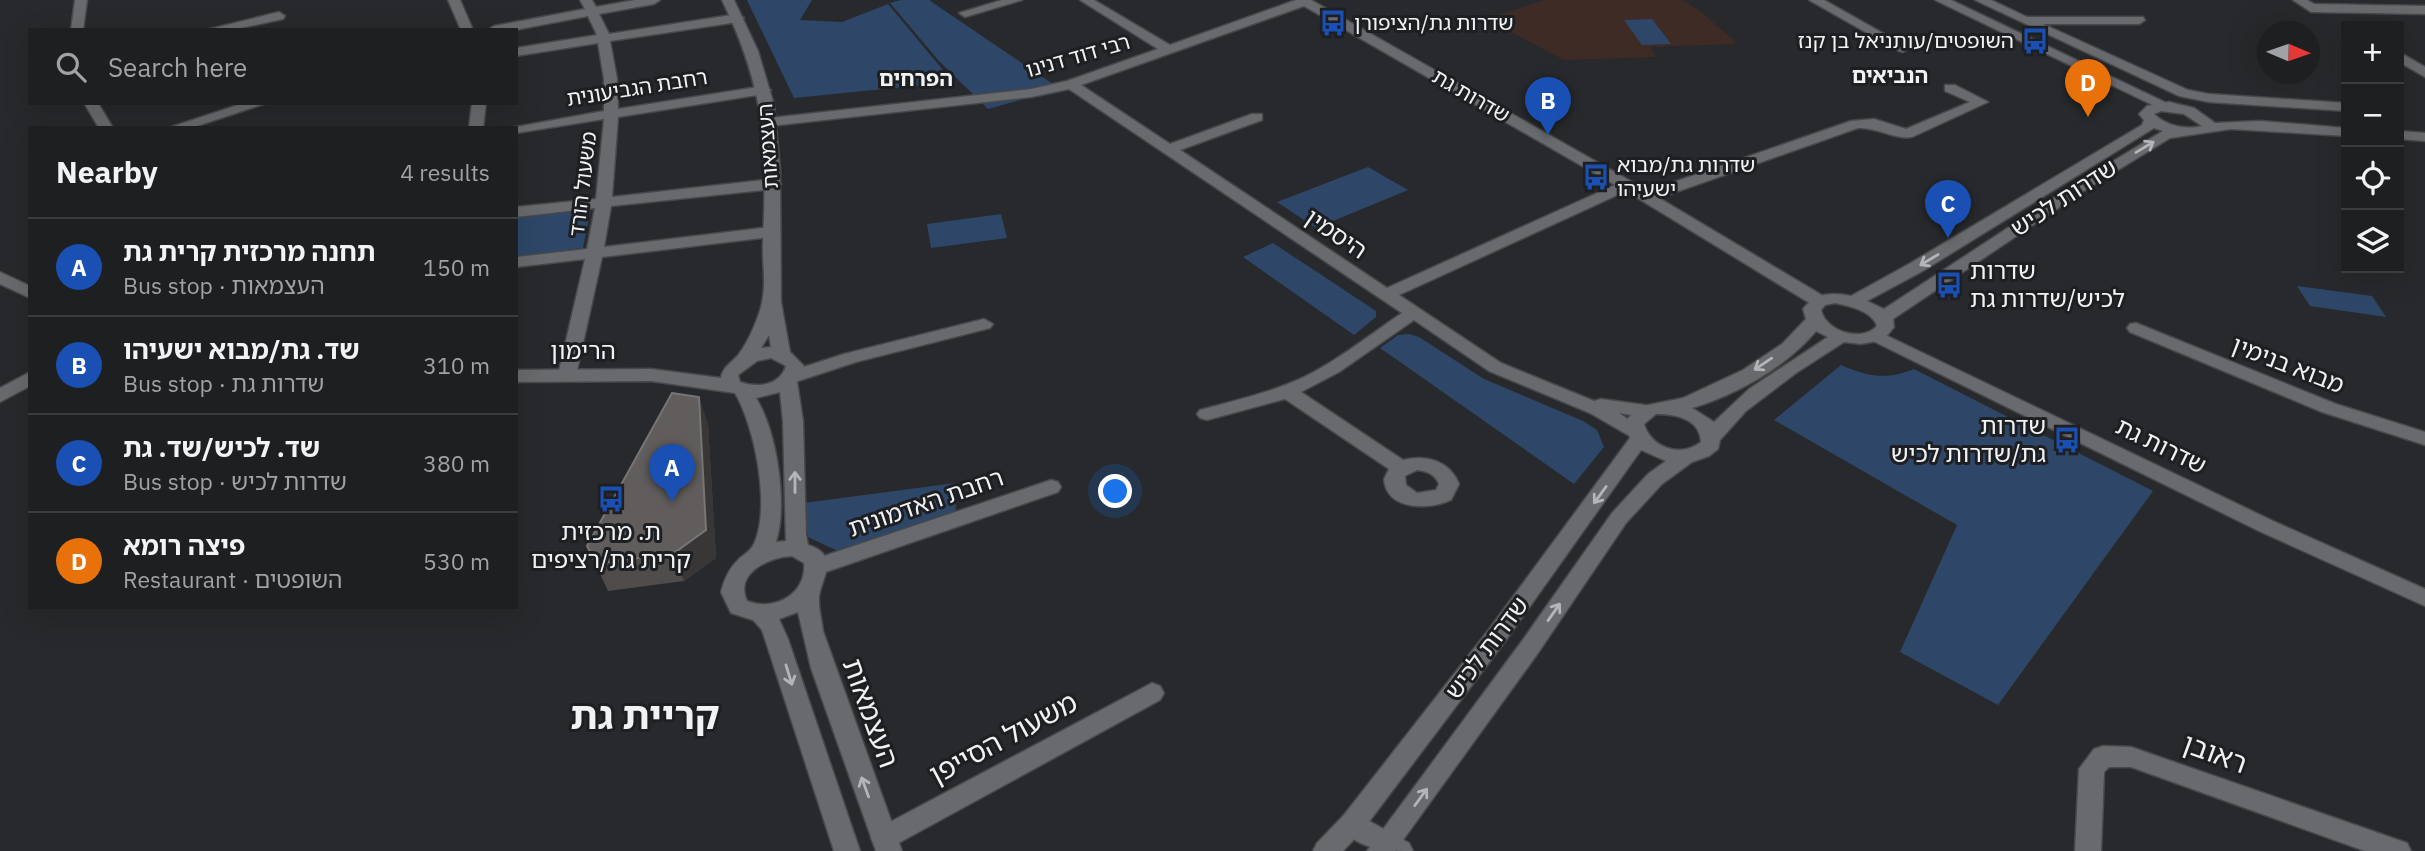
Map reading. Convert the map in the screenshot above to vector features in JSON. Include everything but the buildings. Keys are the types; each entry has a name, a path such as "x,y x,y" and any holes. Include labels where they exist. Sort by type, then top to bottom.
{"street":[{"path":"77,28 81,0"},
{"path":"454,0 466,28"},
{"path":"502,28 590,5 654,0"},
{"name":"העצמאות","path":"728,0 759,69 770,122 773,184 770,299 759,337 741,362"},
{"path":"965,13 1016,0"},
{"path":"1086,0 1169,50"},
{"path":"1815,0 1903,48"},
{"path":"1924,0 2127,97 2149,116 2179,131 2204,131 2210,126 2231,125 2341,132"},
{"path":"1941,0 2168,107 2195,114 2341,125"},
{"path":"1980,0 2184,93 2209,98 2341,107"},
{"path":"2299,0 2311,8 2425,10"},
{"name":"רבי דוד דנינו","path":"770,122 1031,93 1071,84 1304,1"},
{"name":"שדרות גת","path":"1304,1 1627,185 1819,301"},
{"name":"משעול הורד","path":"567,375 596,253 613,113 606,38 590,5"},
{"path":"222,28 279,16"},
{"path":"518,52 738,19"},
{"path":"2024,20 2139,20"},
{"path":"2404,59 2425,73"},
{"name":"היסמין","path":"1071,84 1495,368 1566,396 1637,435"},
{"path":"1647,197 1856,124 1874,123 1907,134 1981,102 1950,88"},
{"name":"רחבת הגביעונית","path":"518,129 764,90"},
{"path":"92,105 105,126"},
{"path":"182,126 253,105"},
{"path":"476,126 479,105"},
{"path":"2149,116 2155,107 2168,107"},
{"path":"2195,114 2206,120 2210,126"},
{"name":"שדרות לכיש","path":"1855,301 2148,127 2149,116"},
{"path":"1167,150 1257,117"},
{"path":"2404,128 2425,130"},
{"name":"שדרות לכיש","path":"1880,327 2077,189 2165,135 2179,131"},
{"path":"2404,135 2425,137"},
{"path":"518,212 773,184"},
{"path":"1385,296 1627,185"},
{"path":"518,262 772,232"},
{"path":"0,277 26,289"},
{"path":"1855,301 1835,298 1819,301 1812,309 1815,320 1842,336 1855,338 1880,327"},
{"name":"העצמאות","path":"770,299 786,356 795,366 790,379"},
{"name":"שדרות גת","path":"1855,301 1867,305 1880,327 2266,526 2425,597"},
{"path":"1207,414 1286,391 1338,365 1413,313"},
{"path":"1815,320 1809,329 1768,361 1706,399 1645,411 1634,423 1637,435 1659,452 1685,457 1706,450 1711,444 1712,436 1728,415 1745,399 1842,336"},
{"path":"799,549 795,535 790,379 850,358 984,324"},
{"name":"מבוא בנימין","path":"2136,328 2329,408 2425,439"},
{"name":"הרימון","path":"518,376 650,375 741,362 764,353 786,356"},
{"path":"786,356 850,358"},
{"path":"741,362 729,375 757,414 768,476 768,532 757,556"},
{"name":"הרימון","path":"650,375 761,392 790,379"},
{"path":"0,396 26,379"},
{"path":"1286,391 1401,468"},
{"name":"היסמין","path":"1566,396 1645,411"},
{"path":"1667,408 1680,410 1702,421 1712,436"},
{"name":"שדרות לכיש","path":"1326,851 1353,823 1506,623 1637,435"},
{"name":"שדרות לכיש","path":"1389,848 1619,518 1655,479 1685,457"},
{"name":"רחבת האדמונית","path":"817,567 1051,488"},
{"path":"799,549 812,556 817,567 816,579 807,593 785,609 761,614 739,607 732,592 739,573 757,556 772,550 799,549"},
{"name":"העצמאות","path":"807,593 812,631 823,668 886,844"},
{"path":"761,614 772,626 777,639 848,851"},
{"name":"משעול הסייפן","path":"886,844 1152,694"},
{"name":"ראובן","path":"2088,851 2092,769 2103,756 2131,757 2398,851"},
{"path":"1353,823 1389,848"}],"shaded area":[{"path":"747,0 812,0 800,20 842,22 888,4 953,82 794,98"},
{"path":"901,0 929,0 1060,89 988,109 939,61 890,3"},
{"path":"1545,0 1682,0 1699,10 1738,44 1650,47 1656,57 1564,60 1486,19"},
{"path":"1652,19 1671,44 1642,45 1624,20"},
{"path":"1368,167 1408,190 1316,228 1277,202"},
{"path":"591,207 583,248 518,257 518,217"},
{"path":"1001,214 1007,238 931,248 927,224"},
{"path":"1273,243 1376,311 1376,317 1354,335 1243,257"},
{"path":"2297,286 2372,296 2386,317 2310,306"},
{"path":"1398,335 1419,337 1484,379 1583,421 1597,430 1604,447 1574,484 1380,348"},
{"path":"1841,365 1878,376 1895,375 1914,369 2153,491 1998,705 1900,652 1957,525 1774,420"},
{"path":"955,483 956,513 842,553 808,537 804,503"}],"place":[{"name":"שדרות גת/הציפורן","path":"1333,23"},
{"name":"השופטים/עותניאל בן קנז","path":"2035,41"},
{"name":"פיצה רומא","path":"2088,117"},
{"name":"שד. גת/מבוא ישעיהו","path":"1548,135"},
{"name":"שדרות גת/מבוא ישעיהו","path":"1596,177"},
{"name":"שד. לכיש/שד. גת","path":"1948,238"},
{"name":"שדרות לכיש/שדרות גת","path":"1949,285"},
{"name":"שדרות גת/שדרות לכיש","path":"2067,440"},
{"name":"ת. מרכזית קרית גת/רציפים","path":"611,499"},
{"name":"תחנה מרכזית קרית גת","path":"672,502"}],"district":[{"name":"הנביאים","path":"1890,76"},
{"name":"הפרחים","path":"916,79"},
{"name":"קריית גת","path":"645,716"}]}
